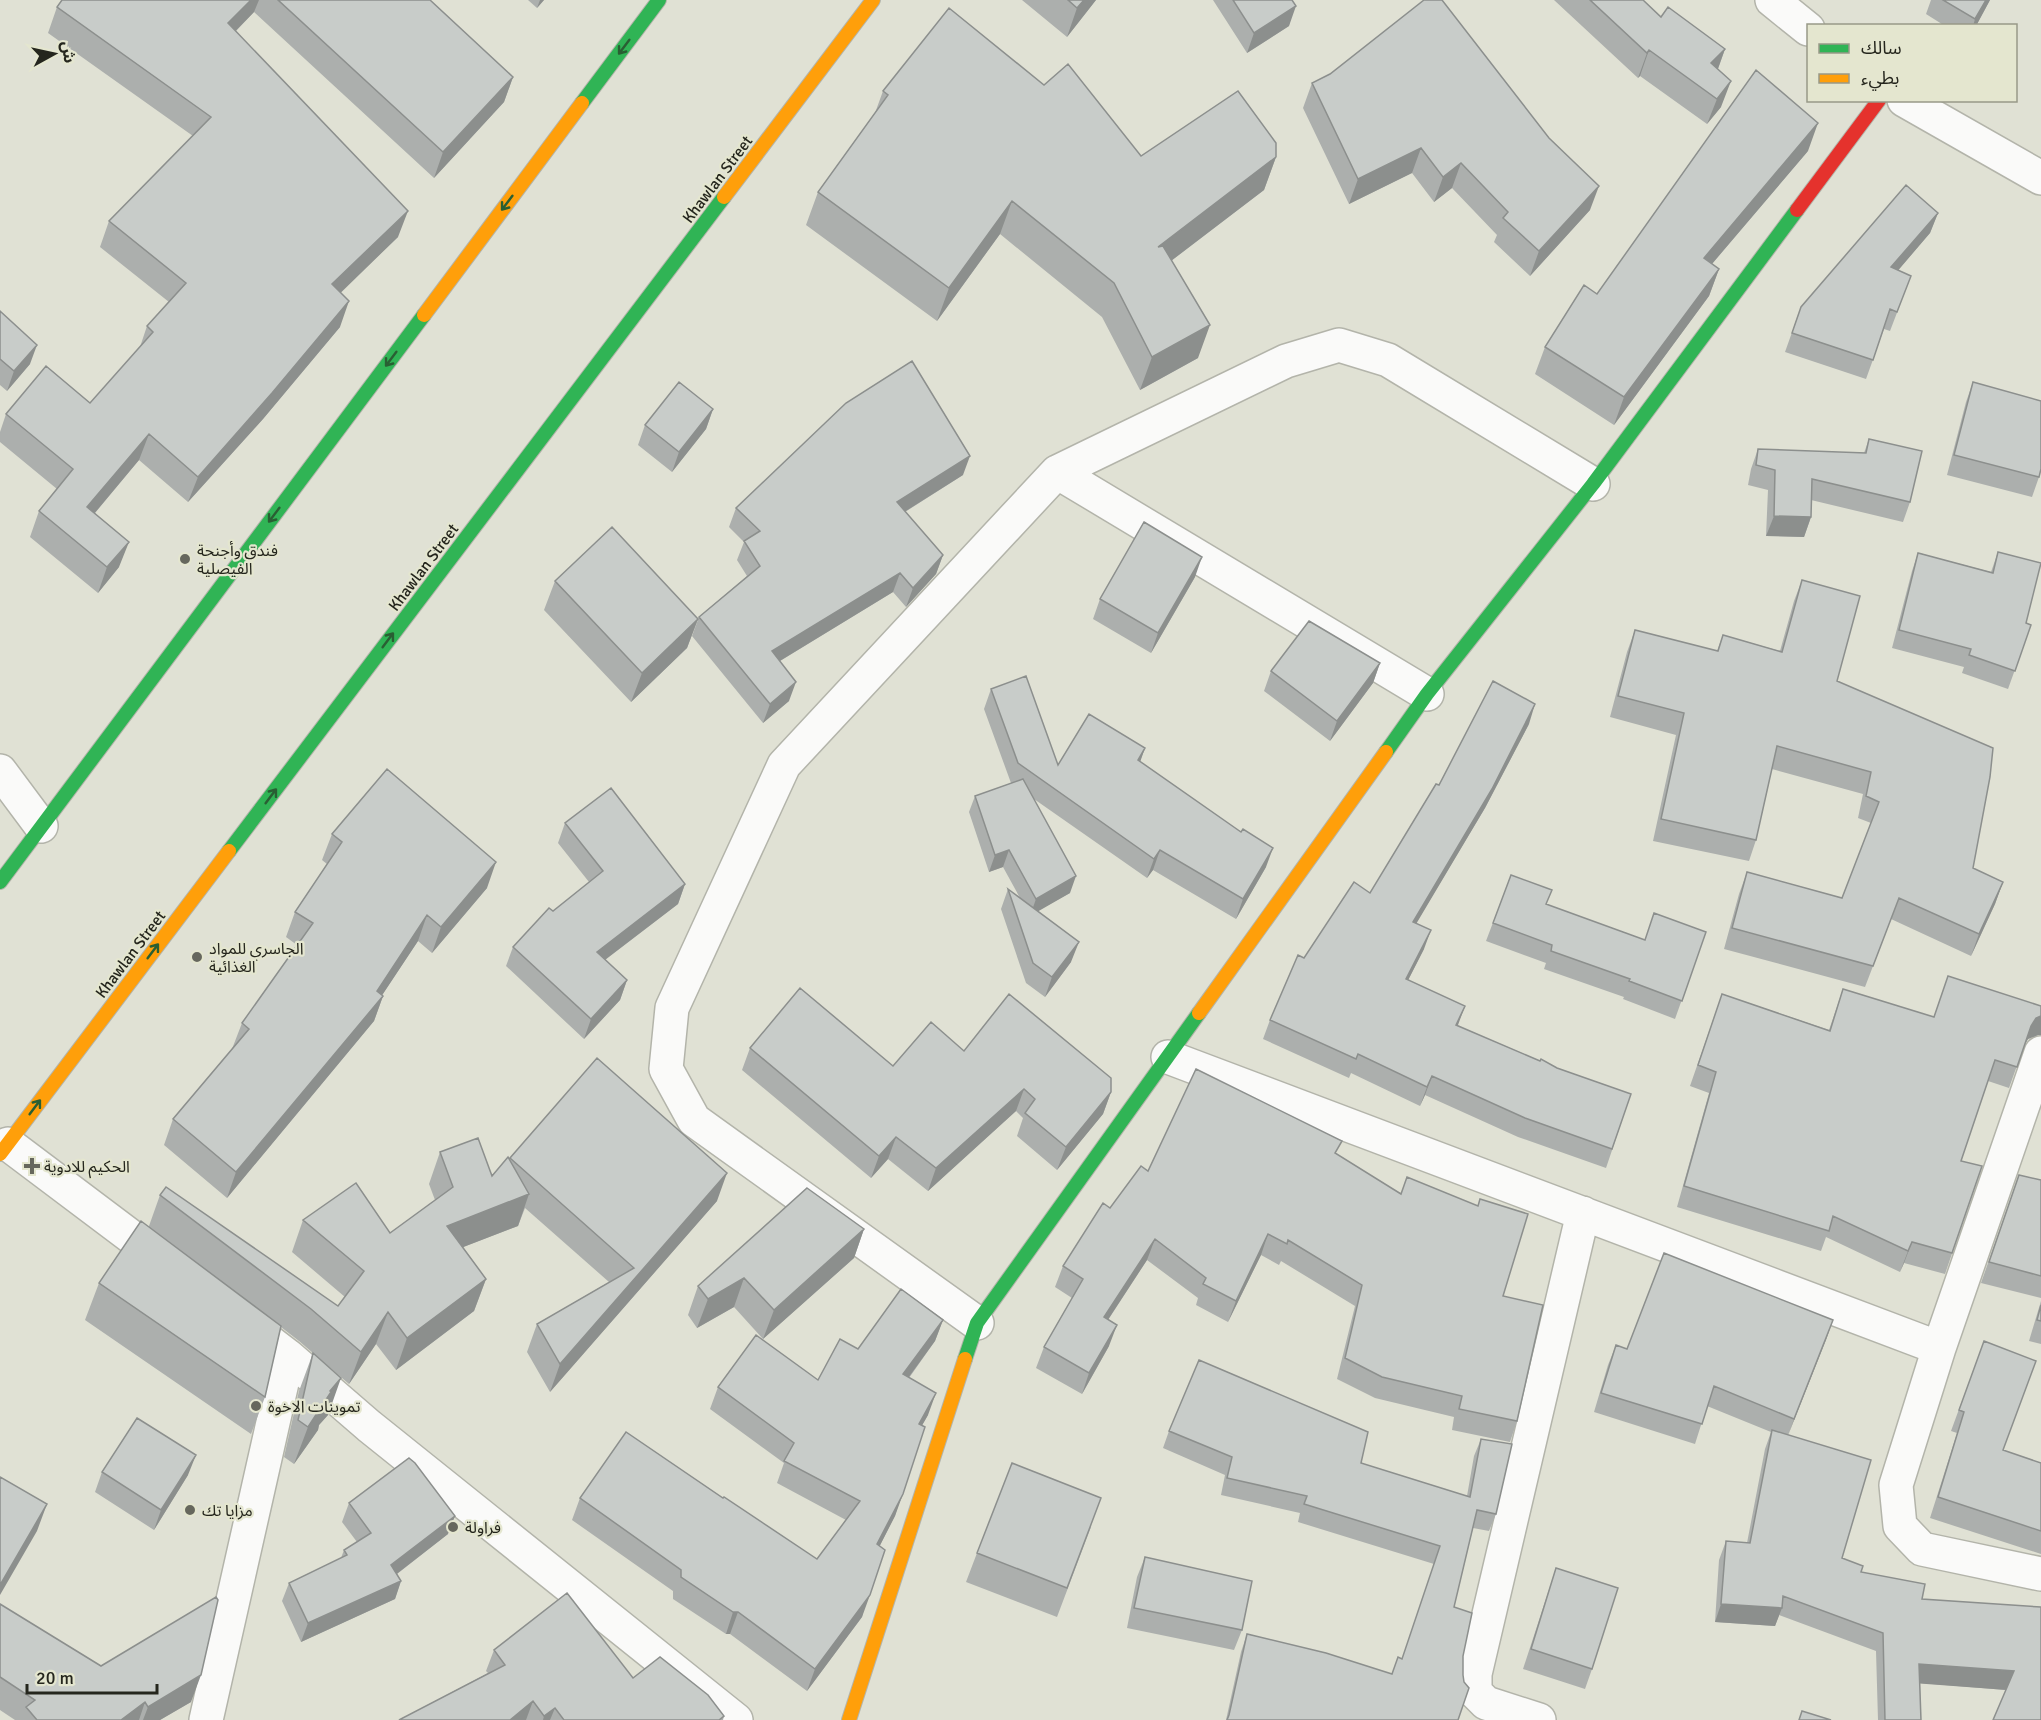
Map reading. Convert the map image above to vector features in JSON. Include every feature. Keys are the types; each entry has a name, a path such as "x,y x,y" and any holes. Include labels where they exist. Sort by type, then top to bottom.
{"main road":[{"path":"0,882 659,0"},
{"name":"Khawlan Street","path":"4,1149 873,0"},
{"path":"849,1720 978,1323 1426,694 1593,484 1878,102"}],"street":[{"path":"1772,0 1807,27"},
{"path":"1908,102 2041,178"},
{"path":"978,1323 694,1120 666,1070 672,1008 784,765 1057,472 1286,361 1340,345 1388,360 1593,484"},
{"path":"1057,472 1426,694"},
{"path":"0,771 41,826"},
{"path":"2041,1053 1939,1348 1896,1485 1900,1526 1922,1549 2041,1574"},
{"path":"1168,1057 1939,1348"},
{"path":"4,1149 186,1278"},
{"path":"1539,1720 1486,1703 1475,1692 1475,1674 1583,1214"},
{"path":"214,1299 288,1356 369,1426 736,1720"},
{"path":"206,1720 288,1356"}],"building":[{"path":"62,0 251,0 228,23 408,211 332,284 349,301 198,477 149,434 87,507 129,542 107,567 39,511 73,469 6,414 46,366 90,403 153,332 147,326 186,283 109,221 211,117 57,7"},
{"path":"278,0 430,0 513,77 443,152"},
{"path":"1068,0 1084,0 1077,8"},
{"path":"1233,0 1292,0 1296,6 1254,33"},
{"path":"1424,0 1442,0 1549,138 1599,186 1539,251 1503,218 1508,212 1461,163 1443,177 1421,148 1358,179 1312,83 1330,74"},
{"path":"1590,0 1643,0 1661,17 1668,7 1725,49 1711,63 1731,81 1717,99 1649,50 1647,53"},
{"path":"1943,0 1986,0 1975,19"},
{"path":"949,8 1044,85 1068,64 1141,156 1238,91 1276,143 1276,157 1158,247 1163,246 1210,325 1152,357 1114,283 1012,201 949,288 818,192 888,95 883,91"},
{"path":"1756,70 1818,123 1704,258 1719,269 1624,397 1545,347 1584,285 1597,294"},
{"path":"1906,185 1938,213 1891,267 1911,276 1897,312 1890,309 1873,360 1792,333 1801,307"},
{"path":"0,311 37,345 14,371 0,359"},
{"path":"912,361 970,456 897,502 943,555 913,588 900,573 772,651 796,682 770,704 699,617 760,566 744,541 760,531 736,508 846,403"},
{"path":"679,382 713,409 679,452 645,425"},
{"path":"1973,382 2041,401 2039,477 1954,455"},
{"path":"1869,439 1922,451 1910,502 1812,479 1811,517 1774,516 1775,470 1756,465 1758,449 1866,453"},
{"path":"1144,522 1202,557 1158,633 1100,599"},
{"path":"612,527 698,619 642,673 555,581"},
{"path":"1998,552 2041,563 2026,623 2031,625 2015,671 1969,655 1971,649 1899,630 1918,553 1993,573"},
{"path":"1802,580 1860,596 1837,681 1993,748 1990,777 1973,868 2003,882 1979,934 1899,898 1873,966 1732,928 1747,872 1842,898 1879,802 1866,796 1871,772 1777,746 1756,840 1661,819 1684,713 1618,696 1635,630 1718,651 1723,635 1782,652"},
{"path":"1309,621 1380,663 1337,721 1271,671"},
{"path":"1026,676 1058,765 1089,714 1145,748 1138,760 1241,832 1243,829 1273,848 1243,899 1160,850 1154,859 1018,763 991,689"},
{"path":"1493,681 1535,704 1492,789 1413,922 1431,930 1406,979 1465,1006 1456,1025 1540,1061 1541,1059 1557,1068 1631,1094 1612,1149 1525,1118 1432,1076 1427,1087 1358,1054 1356,1059 1270,1020 1298,955 1304,958 1354,882 1370,893 1436,784 1439,785"},
{"path":"387,769 496,862 441,927 427,915 377,991 383,996 236,1172 173,1119 249,1029 242,1023 313,923 295,912 342,842 332,834"},
{"path":"1023,779 1076,876 1036,899 1009,850 995,855 975,796"},
{"path":"611,788 685,884 597,952 627,980 591,1019 513,947 549,908 553,911 603,871 565,823"},
{"path":"1511,875 1552,890 1546,904 1645,940 1654,913 1706,932 1682,1001 1629,981 1630,979 1551,951 1552,945 1493,923"},
{"path":"1008,889 1079,942 1052,977 1033,963"},
{"path":"1948,976 2041,1006 2041,1016 2036,1018 2031,1026 2017,1067 1995,1060 1961,1161 1982,1166 1952,1253 1912,1242 1908,1251 1833,1216 1829,1231 1684,1186 1716,1072 1698,1065 1722,994 1830,1031 1843,989 1934,1017"},
{"path":"800,988 893,1066 931,1022 964,1051 1009,994 1111,1078 1111,1092 1066,1147 1025,1113 1035,1099 1024,1089 936,1168 896,1137 879,1156 750,1048"},
{"path":"597,1058 727,1173 560,1364 537,1324 634,1268 510,1158"},
{"path":"1196,1069 1342,1141 1335,1153 1401,1194 1407,1177 1478,1206 1480,1199 1528,1214 1503,1296 1543,1305 1517,1421 1459,1409 1462,1396 1382,1377 1345,1358 1362,1285 1288,1240 1287,1244 1268,1234 1236,1301 1203,1284 1206,1278 1155,1239 1104,1317 1117,1325 1089,1373 1044,1347 1083,1279 1063,1266 1103,1203 1110,1208 1141,1166 1148,1171"},
{"path":"478,1138 492,1176 508,1157 529,1194 447,1226 486,1279 407,1338 388,1312 361,1352 311,1309 160,1195 166,1187 338,1306 364,1271 303,1220 356,1183 390,1233 453,1187 440,1152"},
{"path":"2019,1175 2041,1180 2041,1276 1989,1262"},
{"path":"807,1188 864,1229 774,1310 744,1278 708,1299 698,1286"},
{"path":"141,1221 281,1326 265,1397 99,1283"},
{"path":"1664,1253 1833,1320 1794,1419 1714,1386 1702,1424 1601,1393 1616,1345 1627,1349"},
{"path":"901,1289 943,1320 903,1374 936,1393 919,1424 925,1427 903,1494 877,1544 885,1550 870,1595 815,1669 738,1612 733,1612 681,1577 681,1570 580,1498 626,1432 817,1559 860,1501 784,1461 794,1443 718,1387 756,1335 818,1380 840,1339 858,1349"},
{"path":"2041,1305 2041,1321 2037,1320"},
{"path":"1984,1341 2036,1361 2003,1450 2041,1463 2041,1531 1938,1497 1964,1412 1959,1410"},
{"path":"313,1353 341,1378 330,1391 308,1427 298,1420"},
{"path":"1199,1360 1368,1432 1361,1463 1470,1497 1481,1439 1512,1444 1496,1514 1477,1510 1454,1607 1472,1613 1463,1656 1464,1682 1469,1688 1458,1720 1227,1720 1247,1634 1326,1653 1392,1674 1398,1657 1402,1659 1440,1546 1304,1504 1307,1496 1227,1478 1232,1457 1169,1431"},
{"path":"137,1418 196,1455 161,1510 102,1472"},
{"path":"1772,1430 1871,1460 1842,1558 1863,1566 1861,1572 1925,1584 1922,1599 2041,1607 2041,1720 1993,1720 2014,1671 1919,1664 1921,1720 1885,1720 1883,1633 1783,1596 1782,1608 1721,1604 1726,1541 1750,1543"},
{"path":"409,1458 455,1516 391,1565 401,1581 308,1623 289,1583 347,1555 344,1550 371,1533 349,1503"},
{"path":"1012,1463 1101,1498 1067,1588 977,1553"},
{"path":"0,1477 47,1504 0,1585"},
{"path":"1145,1557 1252,1581 1242,1630 1134,1608"},
{"path":"1556,1568 1618,1588 1592,1669 1531,1649"},
{"path":"567,1593 633,1678 660,1657 708,1695 724,1716 719,1720 564,1720 555,1708 544,1716 533,1701 510,1720 399,1720 505,1665 494,1650"},
{"path":"216,1597 218,1600 201,1675 148,1707 145,1702 121,1720 37,1720 26,1707 35,1700 0,1677 0,1604 101,1666"},
{"path":"1802,1711 1831,1720 1799,1720"}],"traffic: fast":[{"path":"582,103 659,0"},
{"path":"229,851 724,197"},
{"path":"1386,752 1427,694 1593,484 1797,210"},
{"path":"0,882 424,315"},
{"path":"965,1359 977,1323 1199,1013"}],"traffic: slow":[{"path":"724,197 873,0"},
{"path":"424,315 582,103"},
{"path":"1199,1013 1386,752"},
{"path":"0,1154 229,851"},
{"path":"849,1720 965,1359"}],"traffic: jam":[{"path":"1797,210 1878,102"}],"place":[{"name":"فندق وأجنحة الفيصلية","path":"185,559"},
{"name":"الجاسري للمواد الغذائية","path":"197,957"},
{"name":"الحكيم للادوية","path":"32,1166"},
{"name":"تموينات الاخوة","path":"256,1406"},
{"name":"مزايا تك","path":"190,1510"},
{"name":"فراولة","path":"453,1527"}]}
